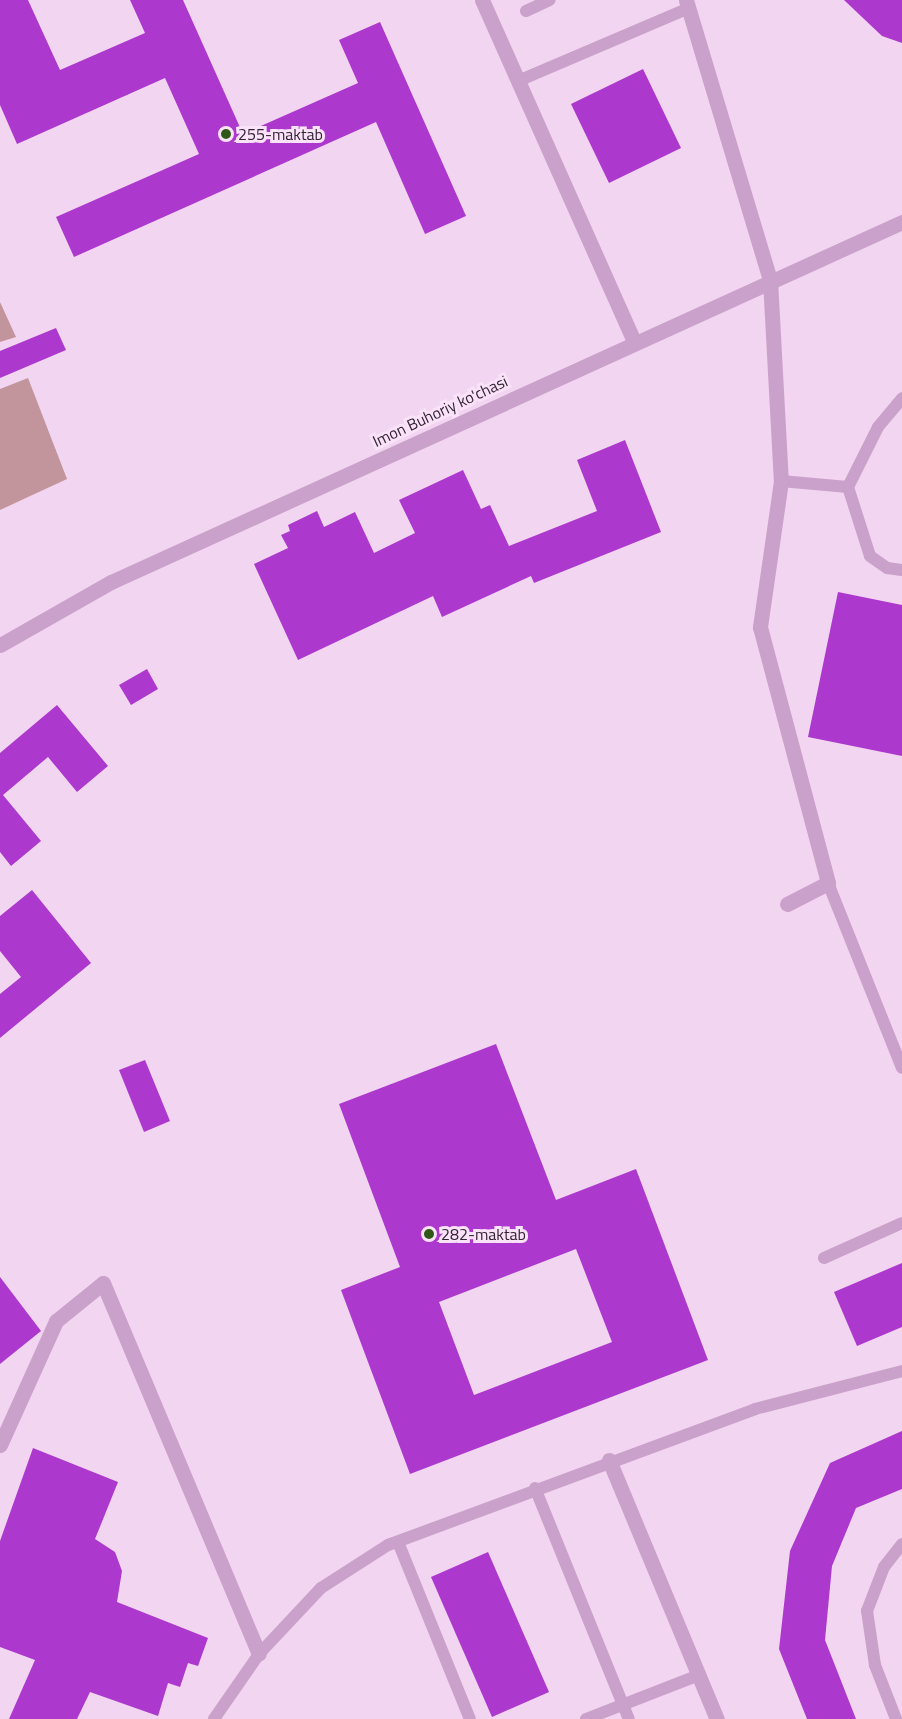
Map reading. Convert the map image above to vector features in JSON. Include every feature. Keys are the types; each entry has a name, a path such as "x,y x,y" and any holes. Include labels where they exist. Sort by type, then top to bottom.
{"street":[{"path":"482,0 634,341"},
{"path":"688,4 770,280 781,481 760,627 828,883 787,904"},
{"name":"Imon Buhoriy ko'chasi","path":"0,645 111,582 634,341 902,222"},
{"path":"0,1445 56,1322 103,1283 259,1654"},
{"path":"609,1460 717,1719"}],"lane":[{"path":"526,11 550,0"},
{"path":"518,81 688,4"},
{"path":"902,398 878,428 848,487 870,556 887,568 902,570"},
{"path":"781,481 848,487"},
{"path":"828,883 902,1068"},
{"path":"824,1257 902,1223"},
{"path":"214,1719 259,1654 321,1588 398,1542 609,1460 755,1409 902,1371"},
{"path":"535,1488 629,1719"},
{"path":"398,1542 470,1719"},
{"path":"897,1719 875,1665 867,1611 884,1567 902,1544"},
{"path":"586,1719 699,1675"}],"shaded area":[{"path":"0,302 16,337 0,342"},
{"path":"28,378 67,479 0,510 0,389"}],"building":[{"path":"0,0 28,0 60,70 145,33 130,0 183,0 243,134 358,83 339,40 380,22 466,216 425,234 376,122 74,257 56,217 199,154 165,78 17,144 0,105"},
{"path":"844,0 902,0 902,43 882,36"},
{"path":"643,69 681,148 609,183 571,104"},
{"path":"56,328 66,350 0,378 0,351"},
{"path":"625,440 661,532 534,583 531,576 442,617 433,596 298,660 254,564 288,548 281,535 290,531 288,525 317,511 324,527 355,512 374,553 415,533 399,500 463,470 481,509 490,505 509,546 597,511 577,460"},
{"path":"838,592 902,605 902,756 808,737"},
{"path":"147,669 158,689 131,705 119,685"},
{"path":"57,705 108,766 77,792 48,757 3,795 41,841 11,866 0,852 0,753"},
{"path":"32,890 91,963 0,1038 0,994 21,977 0,951 0,916"},
{"path":"496,1044 556,1200 636,1169 708,1360 410,1474 341,1290 400,1267 339,1104","holes":["576,1249 612,1342 474,1395 439,1302"]},
{"path":"145,1060 170,1121 144,1132 119,1070"},
{"path":"902,1263 902,1327 857,1346 834,1292"},
{"path":"0,1277 41,1331 0,1364"},
{"path":"902,1431 902,1489 856,1508 832,1566 825,1640 856,1719 807,1719 779,1649 790,1551 830,1463"},
{"path":"33,1448 118,1482 95,1539 115,1552 122,1571 117,1602 208,1638 198,1666 188,1663 180,1687 168,1683 158,1716 90,1692 77,1719 9,1719 35,1660 0,1647 0,1541"},
{"path":"488,1552 549,1692 492,1717 431,1577"}],"place":[{"name":"255-maktab","path":"226,134"},
{"name":"282-maktab","path":"429,1234"}]}
